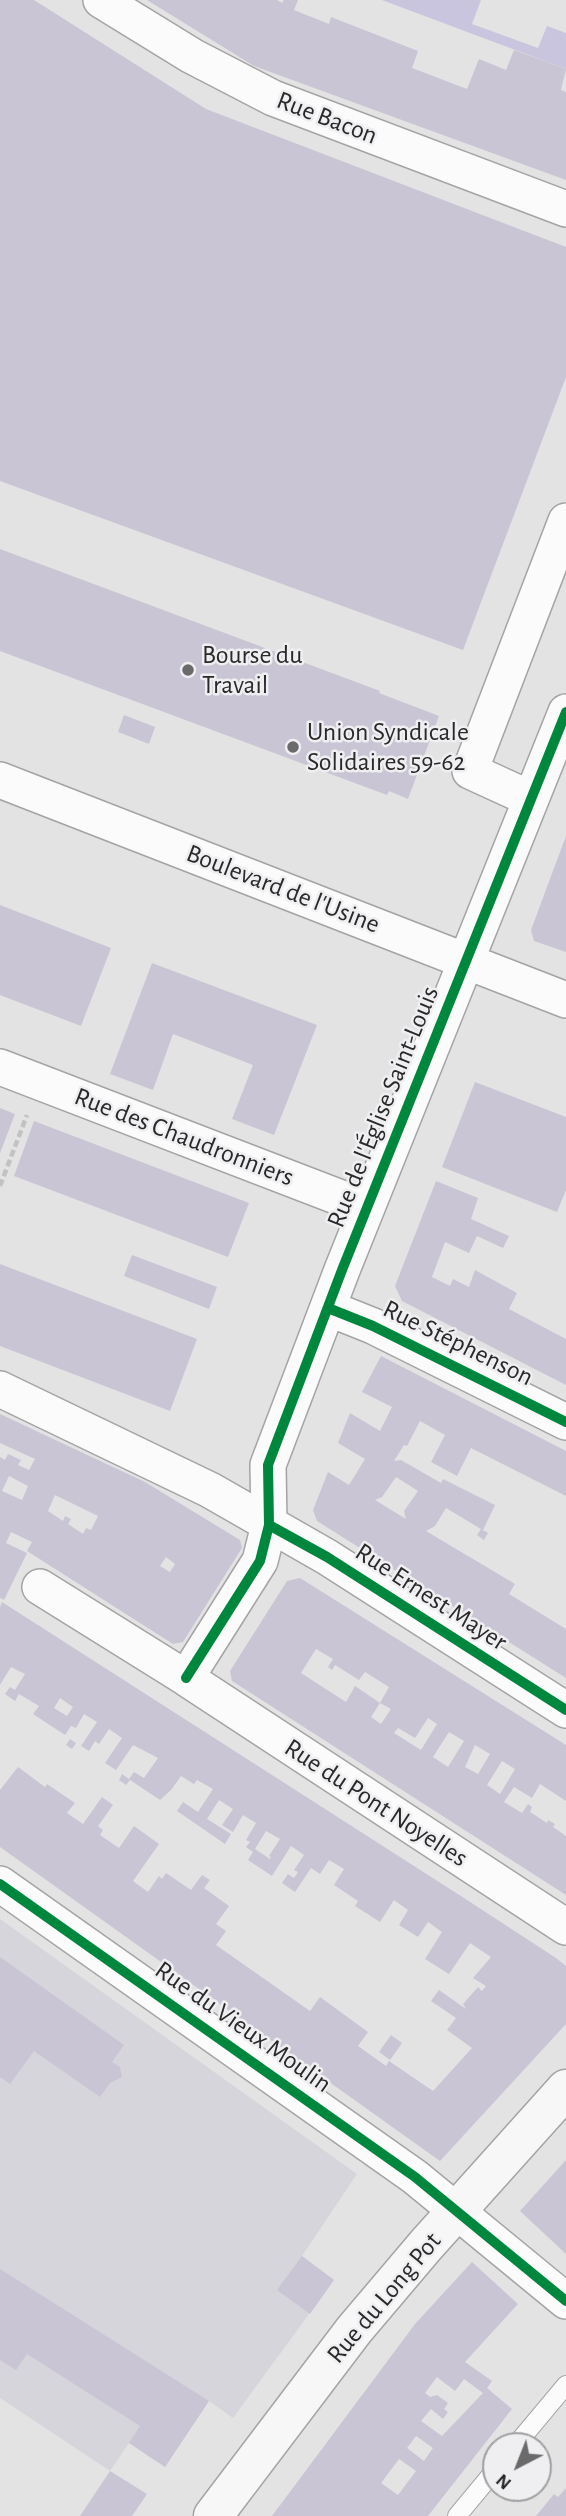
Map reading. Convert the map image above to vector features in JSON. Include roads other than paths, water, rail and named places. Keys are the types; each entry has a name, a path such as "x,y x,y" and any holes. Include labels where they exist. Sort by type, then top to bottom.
{"street":[{"name":"Rue Bacon","path":"101,0 192,56 273,98 566,209"},
{"path":"531,799 470,771 566,521"},
{"name":"Rue de l'Église Saint-Louis","path":"269,1525 268,1465 367,1208 566,712"},
{"name":"Boulevard de l'Usine","path":"0,780 566,1000"},
{"name":"Rue des Chaudronniers","path":"0,1067 367,1208"},
{"name":"Rue Stéphenson","path":"328,1308 373,1326 566,1422"},
{"name":"Rue Ernest Mayer","path":"0,1389 200,1485 327,1557 566,1710"},
{"path":"186,1678 260,1562 269,1525"},
{"name":"Rue du Pont Noyelles","path":"40,1587 186,1678 566,1927"},
{"name":"Rue du Vieux Moulin","path":"0,1884 407,2171 566,2301"},
{"name":"Rue du Long Pot","path":"214,2516 354,2330 566,2089"}],"lane":[{"path":"527,2432 566,2385"},
{"path":"457,2516 482,2486"}],"place":[{"name":"Bourse du Travail","path":"188,670"},
{"name":"Union Syndicale Solidaires 59-62","path":"293,747"}]}
